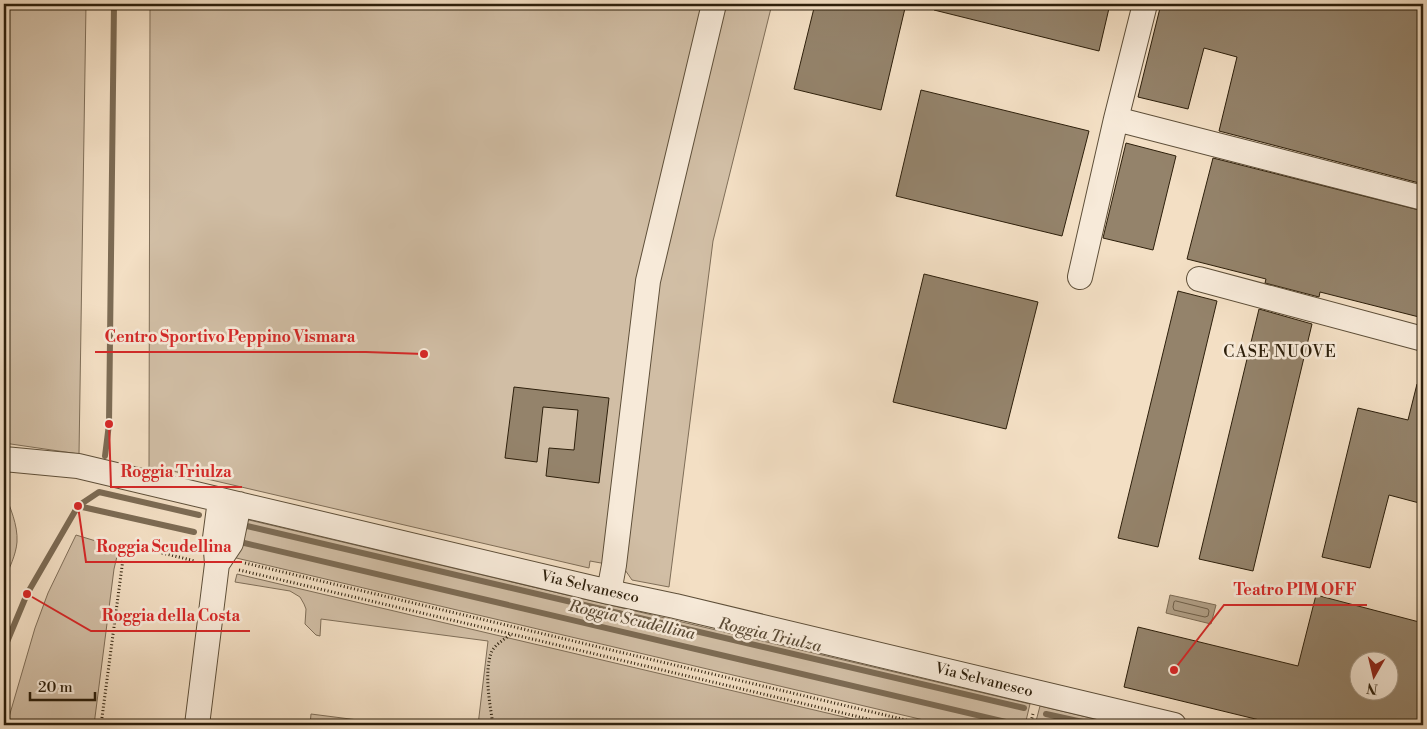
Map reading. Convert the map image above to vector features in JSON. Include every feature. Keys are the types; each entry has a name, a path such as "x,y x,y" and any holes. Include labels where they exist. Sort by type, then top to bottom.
{"street":[{"path":"610,592 648,281 714,4"},
{"path":"1080,277 1116,119 1145,4"},
{"path":"1116,119 1423,198"},
{"path":"1199,279 1423,339"},
{"name":"Via Selvanesco","path":"4,459 78,466 1174,725"},
{"path":"196,725 223,564 231,543 230,502"}],"path":[{"path":"101,725 125,544 223,564 927,725"},
{"path":"223,564 240,571 893,725"},
{"path":"494,725 488,677 492,652 511,634"},
{"path":"1030,725 1033,714"}],"shaded area":[{"path":"4,4 86,4 79,454 4,443"},
{"path":"150,4 772,4 713,241 669,587 632,580 623,567 590,561 589,568 149,467"},
{"path":"4,492 15,523 17,542 14,557 4,580"},
{"path":"242,520 249,520 1030,704 1025,725 945,725 232,557"},
{"path":"76,535 119,548 114,569 94,725 8,725 35,628 48,593"},
{"path":"237,574 878,725 478,725 488,641 321,619 320,636 316,635 305,624 306,609 300,597 290,591 235,582"},
{"path":"1040,706 1121,725 1035,725"},
{"path":"311,714 397,725 310,725"}],"water":[{"path":"1170,595 1216,605 1211,624 1166,613"}],"building":[{"path":"815,4 906,4 881,110 794,89"},
{"path":"934,4 1110,4 1099,51 934,10"},
{"path":"1161,4 1423,4 1423,184 1219,131 1237,57 1204,48 1188,109 1138,97"},
{"path":"921,90 1089,131 1062,236 896,196"},
{"path":"1126,143 1176,156 1153,250 1103,238"},
{"path":"1213,158 1423,211 1423,318 1320,292 1319,297 1265,283 1266,279 1187,259"},
{"path":"924,274 1038,302 1006,429 893,402"},
{"path":"1178,291 1217,301 1158,547 1118,538"},
{"path":"1259,309 1312,324 1253,571 1199,559"},
{"path":"1417,384 1423,385 1423,504 1389,495 1370,568 1322,557 1358,408 1408,420"},
{"path":"514,387 609,398 599,483 546,476 549,448 574,450 578,410 543,407 537,462 505,458"},
{"path":"1316,595 1423,623 1423,725 1280,725 1124,687 1138,627 1298,666"}],"waterway":[{"name":"Roggia Triulza","path":"105,456 109,424 114,4"},
{"path":"4,649 27,594 78,506 99,492 199,515"},
{"name":"Roggia Scudellina","path":"78,506 194,532"},
{"name":"Roggia Triulza","path":"247,526 1024,708"},
{"name":"Roggia Scudellina","path":"240,542 1019,725"},
{"name":"Roggia Triulza","path":"1046,714 1096,725"}],"place":[{"name":"Centro Sportivo Peppino Vismara","path":"424,354"},
{"name":"Roggia Triulza","path":"109,424"},
{"name":"Roggia Scudellina","path":"78,506"},
{"name":"Roggia della Costa","path":"27,594"},
{"name":"Teatro PIM OFF","path":"1174,670"}],"district":[{"name":"CASE NUOVE","path":"1280,352"}]}
